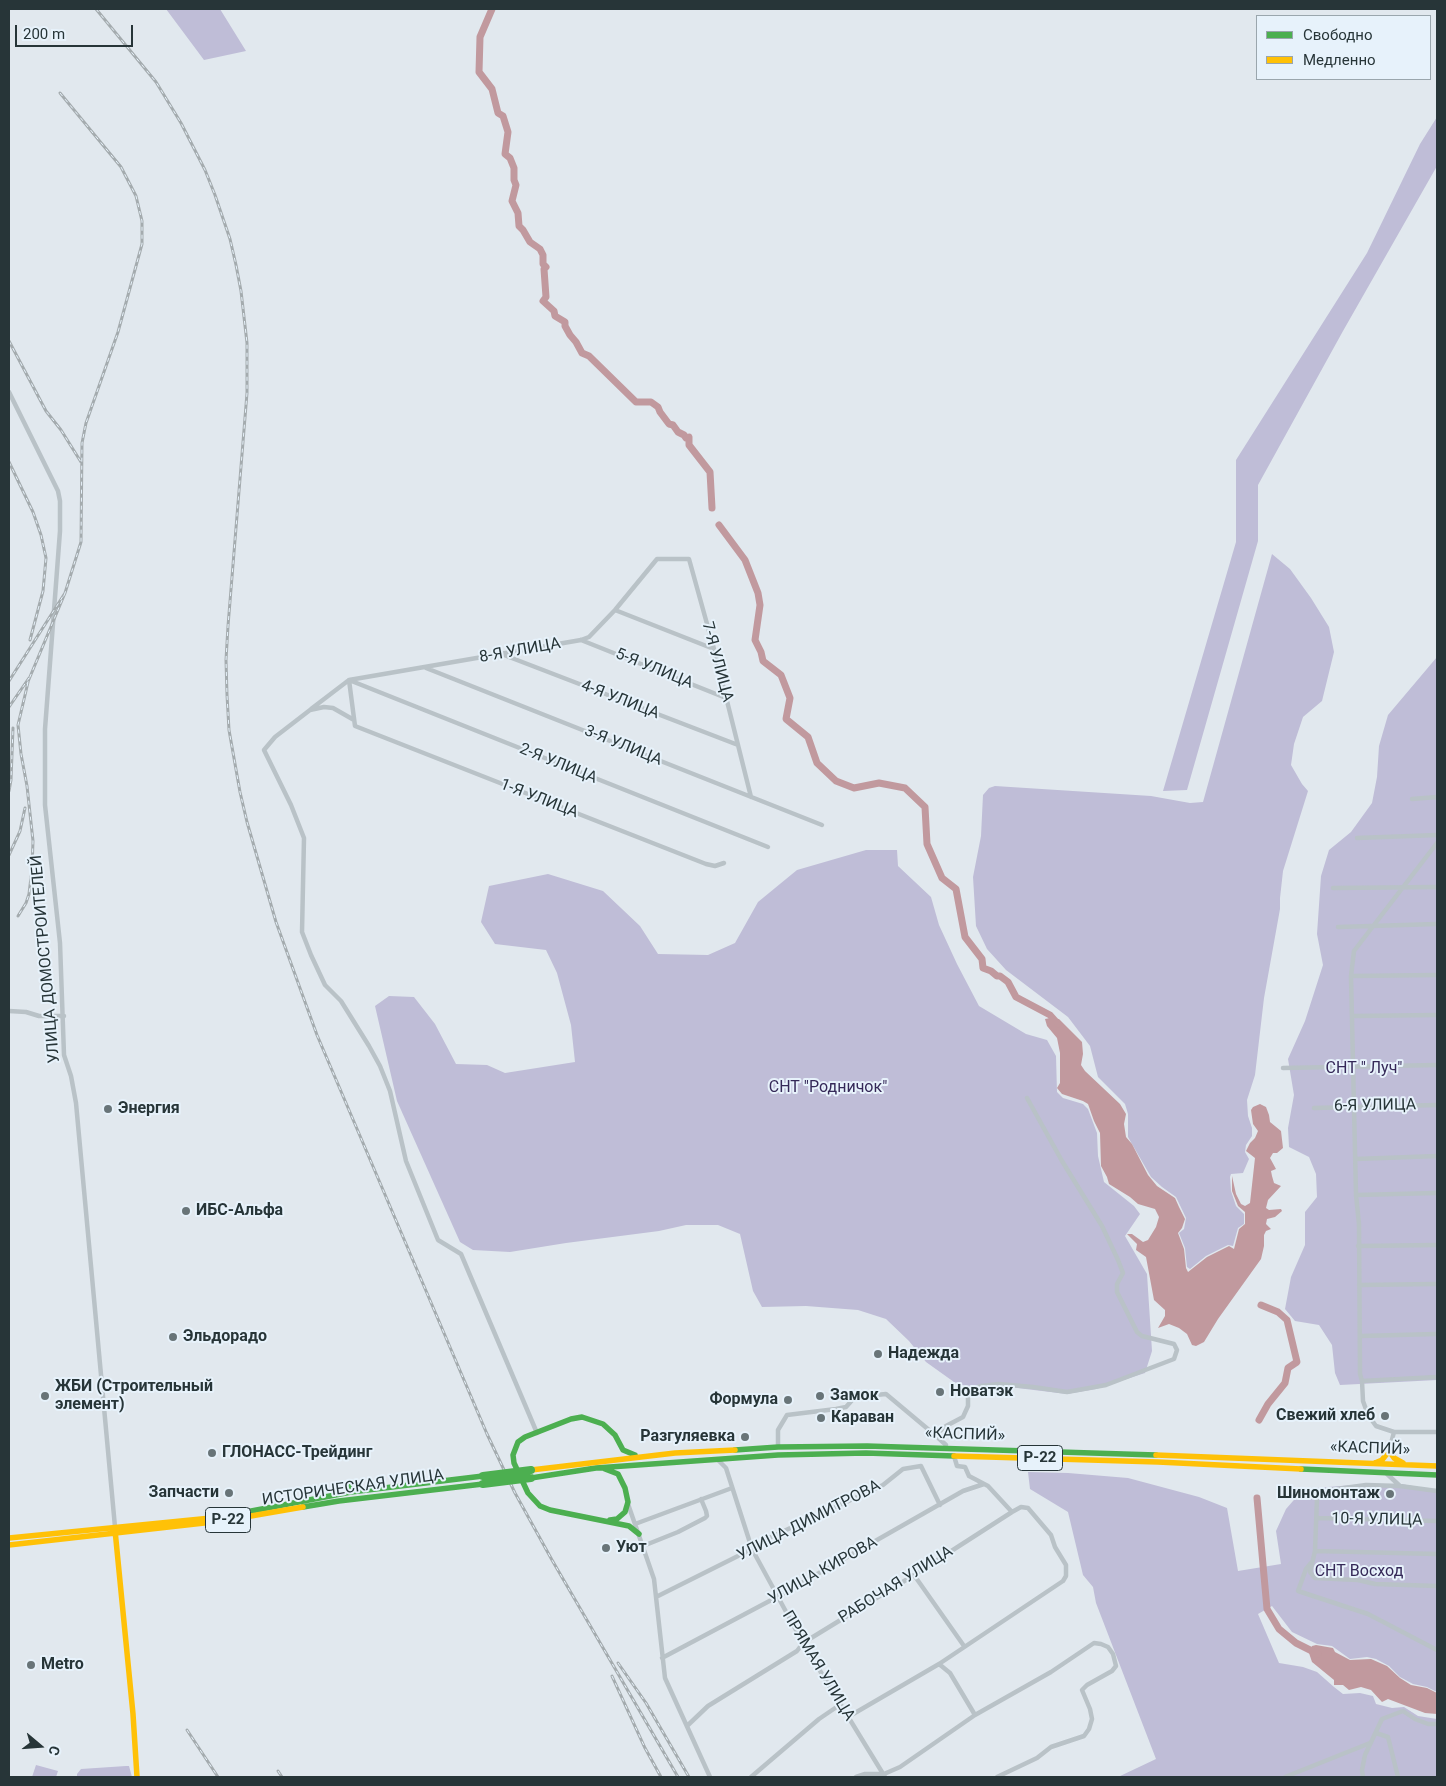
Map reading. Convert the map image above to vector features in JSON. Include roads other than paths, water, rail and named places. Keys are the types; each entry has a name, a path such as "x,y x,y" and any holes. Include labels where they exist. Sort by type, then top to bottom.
{"main road":[{"path":"608,1521 617,1519 625,1512 628,1502 624,1475 642,1460 623,1450 615,1435 603,1424 591,1418 571,1419 524,1437 518,1442 513,1455 514,1464 528,1493 540,1506 550,1510 629,1526 638,1534"},
{"path":"589,1462 612,1454 616,1450 618,1441"},
{"name":"«КАСПИЙ»","path":"642,1460 778,1447 867,1446 1437,1466"},
{"name":"«КАСПИЙ»","path":"642,1460 949,1449 1437,1475"},
{"path":"1374,1463 1382,1460 1389,1451 1394,1458 1405,1464"},
{"name":"ИСТОРИЧЕСКАЯ УЛИЦА","path":"9,1538 222,1522 339,1501 483,1480 596,1468 642,1460"},
{"name":"ИСТОРИЧЕСКАЯ УЛИЦА","path":"531,1474 589,1462 642,1460"},
{"path":"596,1468 610,1470 618,1474 625,1488"},
{"name":"ИСТОРИЧЕСКАЯ УЛИЦА","path":"9,1545 220,1517 338,1494 483,1480"},
{"path":"115,1530 133,1714 137,1777"}],"street":[{"name":"УЛИЦА ДОМОСТРОИТЕЛЕЙ","path":"9,392 58,491 60,500 61,512 45,729 45,805 60,943 64,1054 71,1076 76,1103 115,1530"},
{"name":"8-Я УЛИЦА","path":"349,680 503,654 589,637 615,610 657,559"},
{"name":"7-Я УЛИЦА","path":"657,559 689,559 714,649 751,797"},
{"path":"615,610 714,649"},
{"name":"5-Я УЛИЦА","path":"581,640 726,698"},
{"name":"4-Я УЛИЦА","path":"503,654 738,745"},
{"name":"3-Я УЛИЦА","path":"424,667 822,824"},
{"path":"349,680 275,737 264,750 291,805 304,838 302,932 326,985 340,1002 380,1066 390,1091 406,1161 438,1240 461,1254 537,1433"},
{"path":"349,680 354,720"},
{"name":"2-Я УЛИЦА","path":"349,680 768,847"},
{"path":"310,710 324,707 333,708 354,720"},
{"name":"1-Я УЛИЦА","path":"354,720 354,726 706,864 715,866 724,863"},
{"path":"1412,799 1437,797"},
{"path":"1356,838 1437,835"},
{"path":"1437,843 1354,951 1351,976 1356,1195 1359,1224 1360,1374 1363,1401 1368,1415 1376,1426 1394,1432 1437,1432"},
{"path":"1333,888 1437,887"},
{"path":"1338,927 1437,924"},
{"path":"1351,976 1437,974"},
{"path":"9,1011 26,1012 39,1016 64,1016"},
{"path":"1353,1016 1437,1014"},
{"path":"1283,1068 1437,1065"},
{"path":"935,1435 946,1426 963,1417 968,1406 968,1394 972,1388 1016,1385 1067,1392 1106,1385 1174,1358 1177,1350 1174,1344 1142,1336 1137,1332 1117,1292 1123,1273 1118,1260 1102,1226 1062,1161 1027,1098"},
{"name":"6-Я УЛИЦА","path":"1314,1108 1437,1105"},
{"path":"1356,1159 1437,1156"},
{"path":"1356,1195 1437,1193"},
{"path":"1358,1246 1437,1245"},
{"path":"1359,1285 1437,1284"},
{"path":"1360,1336 1437,1334"},
{"path":"1362,1381 1437,1377"},
{"path":"778,1447 778,1430 787,1414 836,1409 846,1406 855,1397 886,1394 949,1449 957,1466 965,1467 969,1476 984,1484 1012,1512 1021,1507 1028,1508 1051,1535 1066,1565 1066,1576 1052,1590 939,1664 848,1717"},
{"path":"1389,1451 1394,1432"},
{"path":"717,1458 726,1468 734,1458"},
{"name":"УЛИЦА ДИМИТРОВА","path":"656,1598 752,1549 770,1537 883,1485 903,1469 921,1466 940,1505"},
{"name":"ПРЯМАЯ УЛИЦА","path":"726,1468 752,1549 802,1643 885,1776"},
{"path":"1386,1473 1400,1486"},
{"name":"УЛИЦА КИРОВА","path":"662,1658 777,1597 963,1491 984,1484"},
{"path":"1437,1491 1400,1486 1366,1485 1322,1491 1317,1498 1315,1551 1310,1572 1315,1578 1358,1580 1375,1584 1437,1586"},
{"path":"635,1524 732,1488"},
{"path":"643,1546 678,1532 705,1518 707,1516 706,1511 701,1499"},
{"path":"628,1502 654,1579 665,1678 710,1777"},
{"name":"РАБОЧАЯ УЛИЦА","path":"687,1726 708,1706 797,1651 802,1643 914,1575 1012,1512"},
{"name":"10-Я УЛИЦА","path":"1317,1518 1437,1521"},
{"path":"1315,1551 1437,1554"},
{"path":"1311,1564 1306,1569 1298,1591 1368,1614 1437,1650"},
{"path":"914,1575 964,1646"},
{"path":"856,1777 864,1774 885,1776 975,1715 1051,1672 1094,1642 1108,1647 1113,1654 1116,1666 1112,1671 1087,1685 1082,1690 1090,1708 1092,1719 1089,1729 1084,1736 1051,1746 1037,1758 997,1777"},
{"path":"939,1664 950,1674 975,1715"},
{"path":"751,1777 819,1719 841,1704"},
{"path":"1362,1777 1365,1755 1382,1720 1403,1710 1415,1719 1428,1724 1437,1724"},
{"path":"1376,1733 1388,1737 1398,1777"},
{"path":"1285,1777 1372,1743"}],"waterway":[{"path":"492,9 480,37 479,72 492,89 498,113 503,116 508,132 505,154 510,158 514,168 516,185 512,201 518,213 519,226 530,242 540,249 543,255 543,264 546,267 544,269 546,297 543,301 554,311 555,316 565,322 565,326 582,353 589,356 636,402 651,402 658,407 669,424 673,425 686,438 689,437 689,445 710,472 712,508"},
{"path":"719,525 745,560 758,593 760,605 755,640 763,661 781,675 790,698 786,719 808,737 817,763 836,781 854,788 879,783 905,788 925,807 927,844 942,878 956,889 965,937 982,959 983,968 1000,976 1008,982 1016,997 1050,1015 1058,1024"},
{"path":"1259,1420 1268,1404 1285,1383 1288,1368 1297,1362 1287,1320 1278,1312 1261,1305"},
{"path":"1257,1498 1267,1609 1279,1629 1296,1643 1318,1654"}],"railway":[{"path":"96,9 156,82 181,123 205,170 215,195 230,239 236,265 247,343 247,393 226,660 229,730 247,822 276,922 317,1035 487,1434 515,1493 552,1560 678,1777"},
{"path":"60,93 121,167 136,196 142,221 142,244 118,332 86,423 82,443 81,542 65,593"},
{"path":"9,341 46,411 61,430 81,462"},
{"path":"9,462 33,512 46,558 43,591 30,640"},
{"path":"9,681 65,593 27,684"},
{"path":"9,707 29,678 18,725 33,841 32,869 29,894 18,916"},
{"path":"9,791 13,728"},
{"path":"9,855 20,831 25,808"},
{"path":"618,1663 646,1703 689,1777"},
{"path":"612,1676 645,1748 661,1777"},
{"path":"187,1730 218,1777"},
{"path":"278,1771 282,1777"}],"place":[{"name":"Энергия","path":"108,1109"},
{"name":"ИБС-Альфа","path":"186,1211"},
{"name":"Эльдорадо","path":"173,1337"},
{"name":"Надежда","path":"878,1354"},
{"name":"Новатэк","path":"940,1392"},
{"name":"ЖБИ (Строительный элемент)","path":"45,1396"},
{"name":"Замок","path":"820,1396"},
{"name":"Формула","path":"788,1400"},
{"name":"Свежий хлеб","path":"1385,1416"},
{"name":"Караван","path":"821,1418"},
{"name":"Разгуляевка","path":"745,1437"},
{"name":"ГЛОНАСС-Трейдинг","path":"212,1453"},
{"name":"Запчасти","path":"229,1493"},
{"name":"Шиномонтаж","path":"1390,1494"},
{"name":"Уют","path":"606,1548"},
{"name":"Metro","path":"31,1665"}],"park label":[{"name":"СНТ \" Луч\"","path":"1364,1069"},
{"name":"СНТ \"Родничок\"","path":"828,1088"},
{"name":"СНТ Восход","path":"1359,1572"}]}
